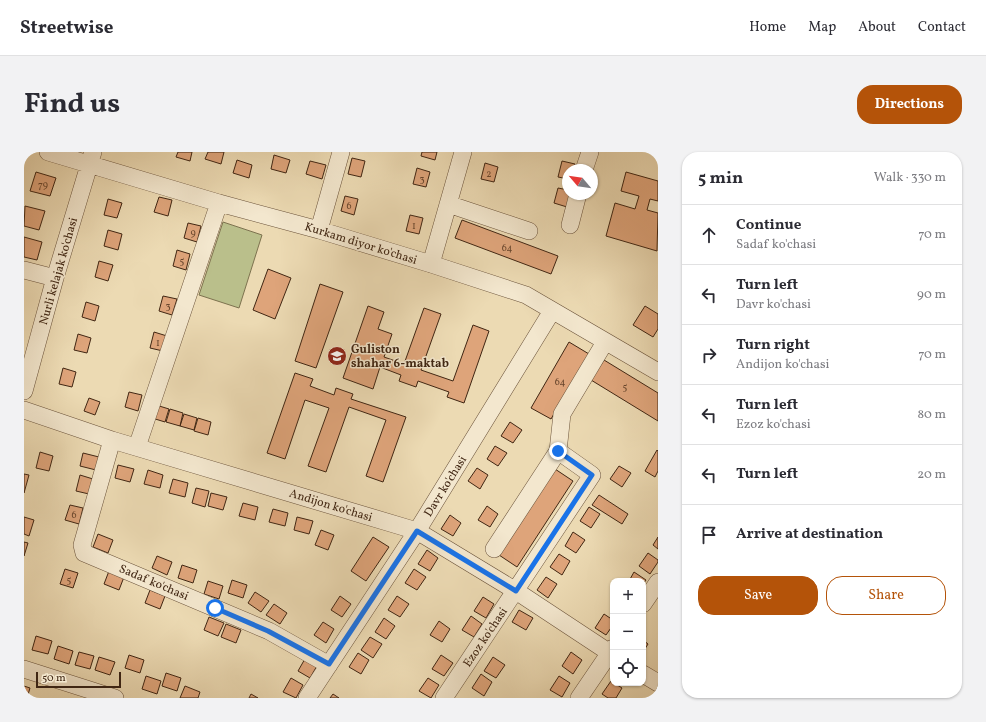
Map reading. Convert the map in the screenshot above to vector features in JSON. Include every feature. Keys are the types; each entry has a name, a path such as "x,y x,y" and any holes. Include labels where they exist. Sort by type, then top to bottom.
{"street":[{"name":"Kurkam diyor ko'chasi","path":"48,152 91,158 219,203 319,230 526,295 658,372"},
{"path":"319,230 341,152"},
{"path":"431,264 463,152"},
{"path":"586,164 590,152"},
{"name":"Nurli kelajak ko'chasi","path":"24,391 55,278 91,158"},
{"path":"570,224 576,200"},
{"path":"137,447 219,203"},
{"path":"448,204 529,231"},
{"path":"24,270 55,278"},
{"name":"Davr ko'chasi","path":"307,698 417,531 552,311"},
{"path":"494,549 558,451 562,414 605,342"},
{"name":"Andijon ko'chasi","path":"24,410 112,440 417,531 516,591 610,651"},
{"name":"Sadaf ko'chasi","path":"112,440 82,545 84,553 268,631 329,664"},
{"name":"Ezoz ko'chasi","path":"444,698 592,475 558,451"},
{"path":"646,600 658,582"},
{"path":"579,698 610,655"},
{"path":"24,669 115,698"},
{"path":"646,676 658,683"}],"green space":[{"path":"223,222 262,235 239,308 199,295"}],"building":[{"path":"178,152 192,152 190,161 176,157"},
{"path":"208,152 224,152 221,164 205,159"},
{"path":"422,152 437,152 435,160 421,156"},
{"path":"274,155 290,160 286,173 271,169"},
{"path":"352,158 365,161 361,177 348,174"},
{"path":"237,160 252,165 249,178 233,173"},
{"path":"310,161 326,165 322,179 306,174"},
{"path":"562,161 575,164 562,164 562,178 558,177"},
{"path":"485,163 498,167 494,182 481,179"},
{"path":"417,168 430,172 426,187 413,184"},
{"path":"36,172 56,178 50,196 30,191"},
{"path":"626,172 658,181 658,201 650,199 647,210 658,213 657,251 606,236 615,203 635,209 639,196 621,191"},
{"path":"558,188 562,189 562,200 569,200 567,207 554,203"},
{"path":"345,196 358,199 354,215 341,211"},
{"path":"159,197 172,200 168,216 154,212"},
{"path":"108,199 122,203 117,218 104,215"},
{"path":"25,206 45,211 39,230 24,226"},
{"path":"410,215 423,218 419,234 406,231"},
{"path":"462,220 558,256 551,274 455,238"},
{"path":"188,223 201,226 197,242 184,238"},
{"path":"108,230 122,234 118,250 104,246"},
{"path":"24,237 42,242 37,260 24,257"},
{"path":"177,250 190,254 186,270 173,266"},
{"path":"99,261 113,265 108,281 95,277"},
{"path":"268,269 291,278 275,319 253,310"},
{"path":"320,284 343,292 316,368 295,361"},
{"path":"163,296 177,299 172,315 159,311"},
{"path":"86,302 99,306 95,321 82,317"},
{"path":"368,306 384,312 378,329 392,334 384,357 404,364 424,308 441,314 421,370 453,381 473,325 489,331 464,403 447,397 449,392 418,381 416,387 399,381 401,375 380,367 373,389 343,378"},
{"path":"645,306 658,314 658,329 653,337 633,325"},
{"path":"154,332 167,336 163,351 150,348"},
{"path":"78,334 91,338 87,353 74,350"},
{"path":"569,342 589,354 551,419 531,408"},
{"path":"604,360 658,393 658,421 591,380"},
{"path":"63,368 76,372 72,387 59,384"},
{"path":"295,373 313,379 310,386 334,395 336,388 353,394 351,399 406,417 383,482 366,476 386,420 349,407 326,472 308,466 329,408 305,400 285,459 267,453"},
{"path":"129,392 142,395 138,411 125,407"},
{"path":"89,398 100,402 95,415 84,411"},
{"path":"156,405 169,409 165,422 152,418"},
{"path":"170,409 183,413 180,426 166,422"},
{"path":"184,414 197,418 194,430 180,426"},
{"path":"198,418 211,422 208,435 194,431"},
{"path":"510,422 522,430 513,443 501,436"},
{"path":"495,446 507,453 498,466 487,459"},
{"path":"657,450 658,471 655,477 645,471"},
{"path":"40,452 53,456 49,471 36,468"},
{"path":"83,453 99,457 96,470 80,466"},
{"path":"118,465 134,469 130,482 115,478"},
{"path":"619,466 631,473 622,487 610,479"},
{"path":"477,468 488,475 480,489 468,481"},
{"path":"555,469 573,481 517,567 499,555"},
{"path":"148,470 163,475 160,488 144,484"},
{"path":"24,474 29,475 24,493"},
{"path":"80,475 93,479 89,494 76,491"},
{"path":"173,479 188,483 185,497 169,493"},
{"path":"196,488 209,491 205,507 192,503"},
{"path":"211,493 227,497 223,510 208,506"},
{"path":"599,495 628,514 622,524 592,505"},
{"path":"243,503 258,507 255,520 239,516"},
{"path":"70,505 83,508 79,524 65,520"},
{"path":"487,506 498,514 490,527 478,520"},
{"path":"589,507 600,514 591,528 580,521"},
{"path":"273,509 288,513 285,526 269,522"},
{"path":"450,515 461,523 453,536 441,529"},
{"path":"24,517 34,520 29,536 24,534"},
{"path":"297,517 313,521 309,534 294,530"},
{"path":"321,530 334,535 328,550 315,545"},
{"path":"573,532 585,540 576,553 565,546"},
{"path":"98,534 113,540 108,553 93,547"},
{"path":"373,537 389,547 366,581 351,571"},
{"path":"658,537 658,549 653,545"},
{"path":"24,542 28,543 24,556"},
{"path":"427,550 438,558 430,571 418,564"},
{"path":"648,553 658,560 650,574 639,566"},
{"path":"559,554 570,561 562,575 550,567"},
{"path":"157,556 172,562 167,575 152,568"},
{"path":"182,565 197,570 193,583 178,578"},
{"path":"65,569 78,573 73,588 60,584"},
{"path":"414,569 426,577 417,590 405,583"},
{"path":"109,571 124,577 119,590 104,584"},
{"path":"634,572 643,578 631,578"},
{"path":"546,577 557,584 548,598 537,590"},
{"path":"232,580 247,585 243,598 228,593"},
{"path":"208,581 223,586 219,599 204,594"},
{"path":"150,590 165,596 160,609 145,603"},
{"path":"255,592 269,601 261,612 248,603"},
{"path":"340,596 351,604 342,617 331,610"},
{"path":"397,596 409,604 400,617 388,610"},
{"path":"483,597 494,604 486,618 474,611"},
{"path":"274,604 287,613 280,624 266,615"},
{"path":"519,610 533,618 526,630 512,622"},
{"path":"604,614 610,618 610,629 606,635 595,628"},
{"path":"471,616 482,624 474,637 462,630"},
{"path":"209,617 224,623 218,636 204,630"},
{"path":"384,618 395,626 386,639 375,632"},
{"path":"439,621 450,629 442,642 430,635"},
{"path":"323,622 334,629 326,643 314,635"},
{"path":"226,624 241,630 236,643 221,637"},
{"path":"36,636 52,641 48,654 32,650"},
{"path":"370,637 382,644 373,658 361,650"},
{"path":"58,646 73,651 69,664 54,659"},
{"path":"79,652 94,656 90,669 75,665"},
{"path":"571,652 582,660 573,674 562,666"},
{"path":"358,653 369,660 361,674 349,667"},
{"path":"129,655 144,660 140,673 125,668"},
{"path":"441,655 453,663 444,676 432,669"},
{"path":"99,657 115,662 110,675 95,670"},
{"path":"306,657 318,664 310,678 298,671"},
{"path":"493,657 505,665 496,678 484,671"},
{"path":"166,673 181,678 177,691 162,686"},
{"path":"481,674 492,682 484,696 472,688"},
{"path":"146,676 161,681 157,694 142,689"},
{"path":"559,676 570,683 562,697 550,690"},
{"path":"291,678 303,685 296,698 283,692"},
{"path":"428,678 439,685 431,698 419,691"},
{"path":"610,682 610,686 619,686 622,688 616,698 608,698 602,694"},
{"path":"24,686 30,688 27,698 24,698"},
{"path":"185,686 200,692 198,698 180,698"},
{"path":"251,694 258,698 249,698"},
{"path":"333,694 339,698 330,698"}],"place":[{"name":"Guliston shahar 6-maktab","path":"337,356"}],"route":[{"path":"215,608 268,631 329,664 417,531 516,591 592,475 558,451"}]}
